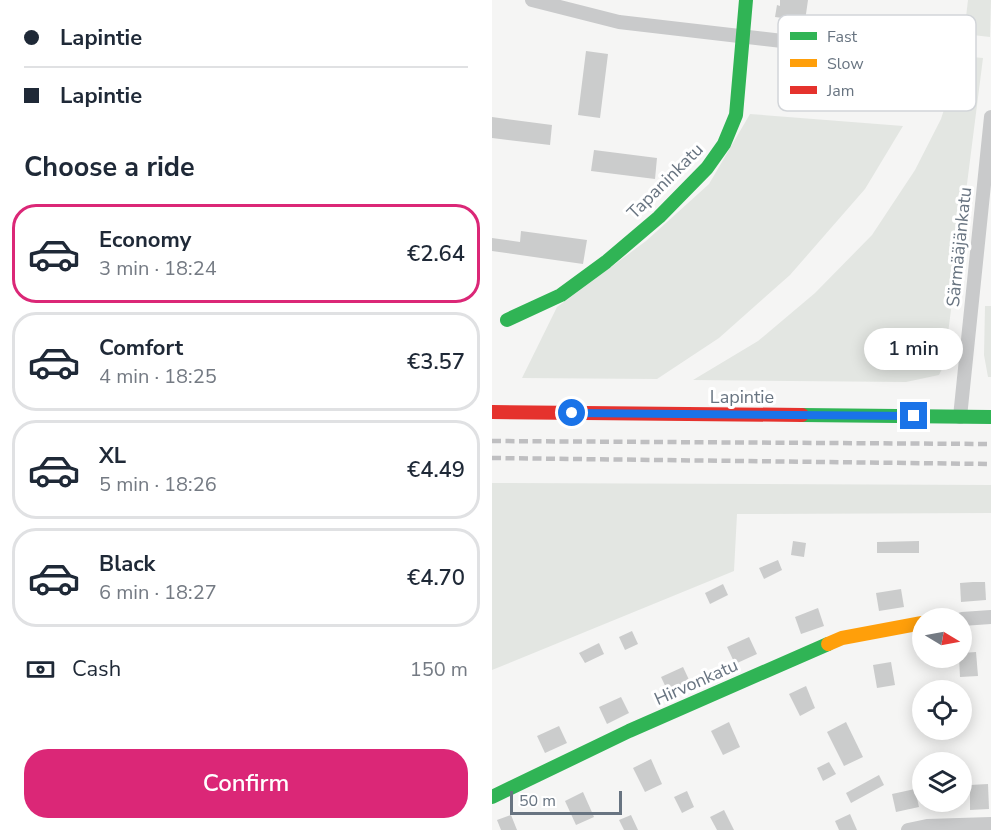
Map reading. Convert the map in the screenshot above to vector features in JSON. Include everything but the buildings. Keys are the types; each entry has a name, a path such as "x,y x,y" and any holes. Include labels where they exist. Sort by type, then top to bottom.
{"street":[{"path":"532,0 619,22 778,40"},
{"name":"Tapaninkatu","path":"507,320 560,296 607,261 697,180 724,146 734,123 739,101 746,0"},
{"name":"Särmääjänkatu","path":"960,417 991,117"},
{"name":"Lapintie","path":"492,411 991,417"},
{"path":"972,619 991,617"},
{"name":"Hirvonkatu","path":"492,797 629,731 842,638 912,625"},
{"path":"908,830 927,826 991,824"}],"shaded area":[{"path":"968,0 991,0 990,37 976,35 976,15 966,15"},
{"path":"976,57 983,58 944,365 939,375 906,382 693,380 758,341 815,293 872,235 915,170 944,111 976,111"},
{"path":"750,114 903,126 865,189 790,275 719,338 657,379 522,378 557,307 646,241 709,184"},
{"path":"985,306 991,306 991,377 988,377 984,355"},
{"path":"492,483 991,485 991,513 737,514 734,571 492,670"}],"railway":[{"path":"492,441 991,444"},
{"path":"492,458 991,464"}],"traffic: fast":[{"path":"507,320 561,295 606,262 659,217 707,168 724,144 736,115 746,0"},
{"path":"802,415 991,417"},
{"path":"492,797 629,731 828,644"}],"traffic: slow":[{"path":"828,644 842,638 912,625"}],"traffic: jam":[{"path":"492,412 802,415"}],"route":[{"path":"572,413 914,416"}]}
